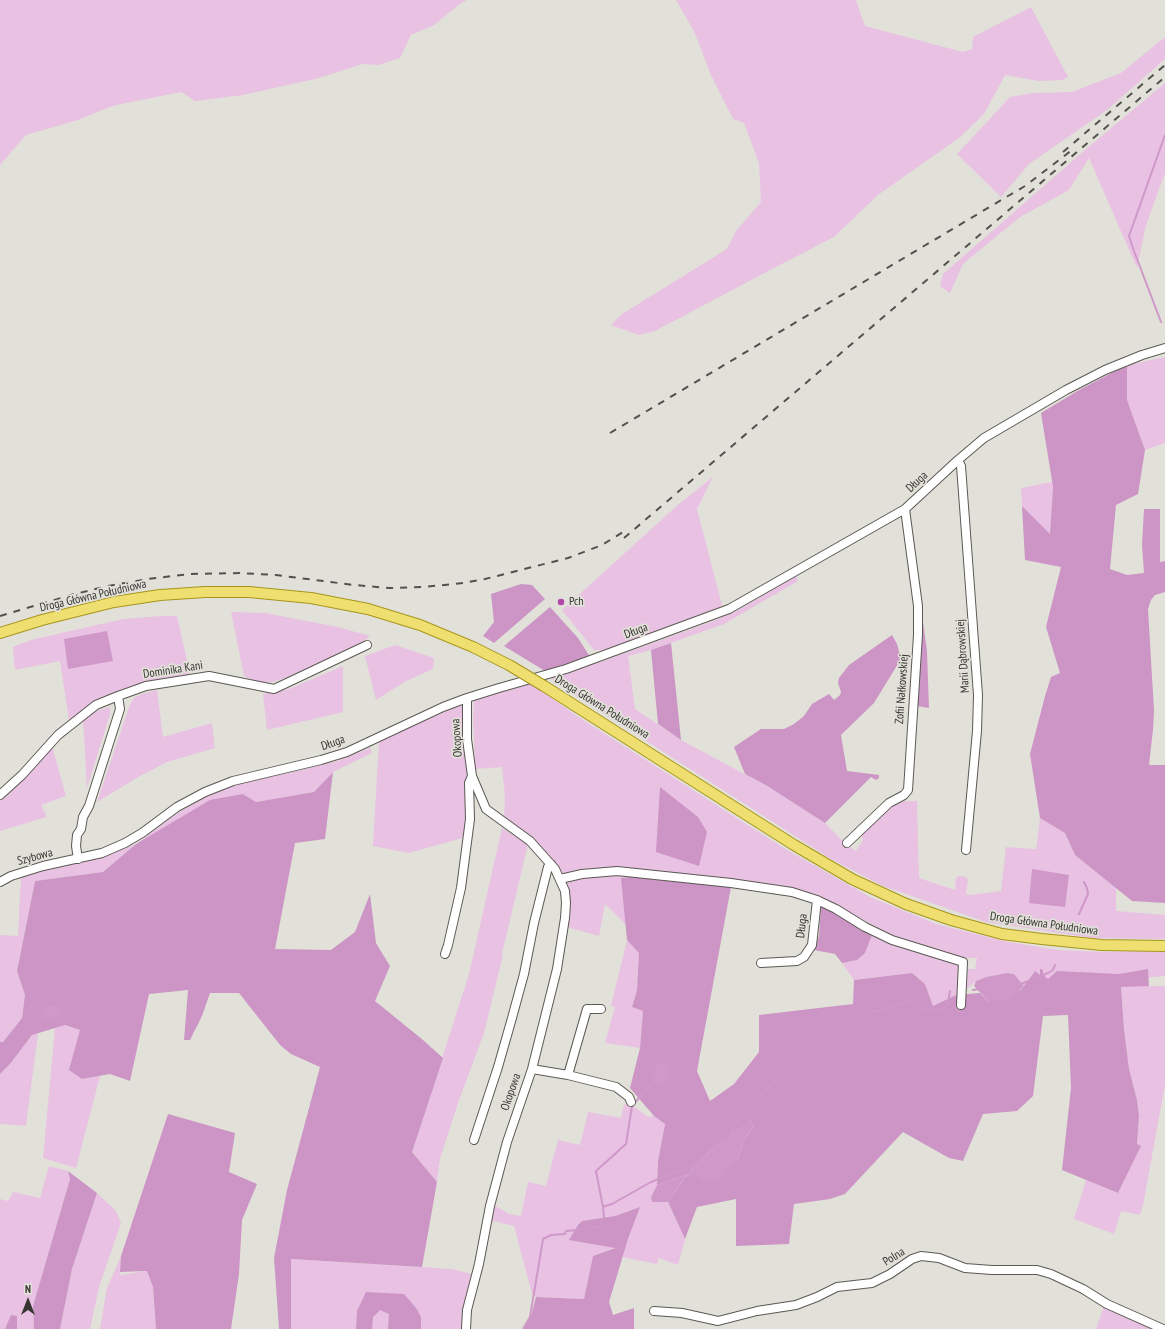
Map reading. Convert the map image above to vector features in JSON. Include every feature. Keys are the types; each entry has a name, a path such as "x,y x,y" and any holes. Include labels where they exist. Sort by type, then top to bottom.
{"main road":[{"name":"Droga Główna Południowa","path":"0,633 42,620 114,602 160,595 228,592 290,595 352,606 408,621 450,636 509,665 819,860 871,889 906,904 956,922 1002,934 1102,945 1165,946"}],"street":[{"name":"Długa","path":"78,859 102,853 125,843 142,833 177,807 205,792 233,781 321,760 347,752 443,707 467,698 573,667 729,609 905,509 984,438 1066,390 1105,370 1142,355 1165,348"},
{"name":"Marii Dąbrowskiej","path":"958,460 961,466 978,695 977,731 966,850"},
{"name":"Zofii Nałkowskiej","path":"847,842 889,803 904,795 908,790 918,606 905,509"},
{"name":"Dominika Kani","path":"0,795 22,775 58,735 96,705 118,696 146,686 209,676 274,689 367,645"},
{"path":"78,859 76,846 77,835 83,817 89,806 120,709 118,696"},
{"name":"Okopowa","path":"466,1329 466,1310 479,1264 490,1206 507,1142 532,1069 557,969 566,903 565,890 551,864 530,841 486,809 472,776 467,739 467,698"},
{"name":"Okopowa","path":"445,954 461,888 470,819 469,783 472,776"},
{"name":"Szybowa","path":"0,882 11,876 30,870 78,859"},
{"name":"Okopowa","path":"474,1140 498,1067 514,1011 524,974 534,923 548,868 551,864"},
{"path":"560,879 582,874 617,871 731,883 792,892 817,900 836,909 866,927 892,940 963,962 961,1005"},
{"name":"Długa","path":"761,963 797,961 804,957 812,945 817,900"},
{"path":"568,1075 588,1009 601,1009"},
{"path":"532,1069 568,1075 616,1087 629,1097 631,1102"},
{"name":"Polna","path":"654,1311 682,1313 718,1321 757,1311 796,1305 837,1287 872,1283 890,1274 912,1259 921,1256 939,1258 965,1268 992,1270 1037,1270 1051,1274 1083,1289 1107,1304 1163,1329"}],"shaded area":[{"path":"0,0 467,0 461,3 434,25 411,35 400,58 378,65 362,64 319,78 243,95 195,101 181,92 112,106 78,120 26,135 0,165"},
{"path":"676,0 856,0 865,26 963,52 972,49 973,37 1031,7 1068,77 1062,80 1039,81 1005,75 984,114 959,138 878,195 834,237 655,331 639,335 611,325 622,314 727,249 736,231 761,202 759,163 744,123 733,119 711,75 694,31"},
{"path":"1165,37 1165,59 1107,110 1029,164 1001,197 957,154 1010,97 1033,93 1072,92 1121,73"},
{"path":"1165,83 1165,173 1146,225 1137,268 1089,158 1069,190 1020,217 963,264 950,293 940,286 943,274 1085,150"},
{"path":"1165,357 1165,443 1145,450 1127,400 1127,365"},
{"path":"1127,365 1127,400 1145,450 1138,494 1116,505 1110,569 1127,575 1144,573 1142,545 1144,509 1160,509 1160,562 1165,561 1165,592 1155,595 1151,600 1148,609 1154,710 1149,765 1165,765 1165,903 1132,901 1075,855 1065,833 1040,818 1030,754 1051,677 1060,673 1046,627 1061,567 1025,560 1022,506 1050,534 1053,487 1041,413 1079,390"},
{"path":"713,477 697,509 722,605 717,610 625,645 604,650 594,650 562,610 680,503"},
{"path":"1052,482 1050,535 1022,506 1021,488"},
{"path":"796,576 798,581 724,624 651,650 628,656 635,709 681,740 776,791 825,823 848,846 856,851 863,840 861,834 892,806 904,801 917,801 919,878 955,890 956,879 958,876 966,877 968,880 966,894 969,895 1001,891 1006,847 1036,849 1040,818 1065,833 1075,855 1116,888 1116,911 1165,915 1165,939 1093,938 986,922 883,886 831,859 579,698 549,677 603,661 711,622 742,608"},
{"path":"521,584 532,585 545,599 494,643 483,636 494,622 491,594"},
{"path":"550,607 578,638 590,657 545,671 504,646"},
{"path":"231,612 265,613 338,627 370,636 362,642 361,647 308,671 272,682 257,682 244,676"},
{"path":"177,616 190,674 137,686 82,711 69,721 60,661 15,670 13,647 31,640 123,619"},
{"path":"923,622 927,651 929,708 917,706"},
{"path":"107,631 113,661 68,669 64,639"},
{"path":"892,635 897,644 901,659 874,703 841,735 847,771 879,775 879,778 876,780 871,777 825,823 769,787 745,774 734,747 761,729 784,729 794,724 804,716 812,704 829,694 834,700 840,695 841,692 838,683 839,678 849,665"},
{"path":"671,643 681,740 658,724 651,650"},
{"path":"395,645 434,658 433,669 406,681 376,700 365,656"},
{"path":"343,666 343,712 267,730 263,694 289,689"},
{"path":"530,683 580,718 782,847 870,897 936,924 1008,942 1058,950 1104,952 1165,950 1165,976 1124,980 1058,995 1034,971 1024,986 1014,974 1007,973 986,977 976,981 966,990 968,969 975,969 977,958 960,958 892,936 843,908 816,897 749,882 619,867 585,869 562,875 530,835 529,837 504,821 505,795 502,767 475,769 473,717 474,699"},
{"path":"157,690 163,737 212,723 215,748 167,762 140,776 97,802 129,707 134,698"},
{"path":"462,704 464,707 470,775 466,837 409,853 373,846 379,741"},
{"path":"110,707 110,714 87,788 83,718 90,713"},
{"path":"52,746 66,796 41,805 47,817 0,831 0,799"},
{"path":"370,748 372,753 333,772 314,792 256,802 243,794 136,844 175,815 205,797 235,784 337,761"},
{"path":"333,772 325,839 295,843 275,949 331,950 355,932 370,894 376,943 390,966 375,1001 443,1058 412,1152 437,1182 422,1267 291,1259 291,1329 279,1329 274,1258 287,1190 320,1067 291,1054 280,1045 239,993 210,993 202,1016 190,1040 184,1040 188,990 149,994 130,1081 110,1074 82,1079 69,1070 80,1030 65,1025 32,1035 10,1064 0,1074 0,1042 3,1042 22,1018 25,995 17,971 35,881 103,872 136,844 210,800 243,794 256,802 314,792"},
{"path":"660,787 698,817 707,832 699,866 656,852"},
{"path":"502,828 528,844 484,1033 458,1103 440,1159 437,1182 412,1152 469,974"},
{"path":"136,844 103,872 35,881 17,971 25,995 22,1018 3,1042 0,1042 0,935 18,936 21,876 96,859"},
{"path":"1032,869 1069,875 1065,907 1029,903"},
{"path":"616,875 639,876 621,878 626,925 605,904 599,936 567,927 570,897 566,881 582,877"},
{"path":"639,876 731,887 697,1071 710,1101 734,1084 759,1052 759,1015 853,1004 854,980 912,973 925,984 933,1006 956,995 980,993 989,1002 1021,990 1035,971 1040,975 1040,969 1043,970 1043,975 1048,979 1057,971 1119,974 1148,969 1149,986 1121,987 1129,1069 1137,1100 1139,1116 1137,1144 1141,1146 1118,1193 1062,1170 1071,1088 1068,1015 1043,1016 1033,1096 1017,1111 983,1114 963,1161 949,1158 903,1132 845,1194 830,1199 794,1204 789,1244 736,1246 736,1199 697,1207 685,1239 668,1202 685,1177 737,1160 745,1138 753,1127 750,1120 709,1152 688,1174 657,1185 658,1161 665,1124 654,1116 630,1088 640,1048 643,1011 632,1007 637,990 639,953 627,940 621,878"},
{"path":"821,906 872,935 865,953 857,960 842,963 835,954 814,950 819,936"},
{"path":"872,935 897,946 960,964 959,995 933,1006 925,984 912,973 854,980 842,963 857,960 865,953"},
{"path":"627,940 639,952 637,990 632,1007 643,1011 640,1048 605,1043 615,1007 611,1006"},
{"path":"1007,973 1014,974 1024,986 1011,999 989,1002 974,986 976,981 986,977"},
{"path":"1121,986 1165,986 1165,1085 1140,1215 1121,1211 1114,1234 1074,1219 1086,1180 1118,1193 1141,1146 1137,1144 1139,1116 1137,1100 1129,1069"},
{"path":"57,1005 62,1014 56,1017 42,1018 44,1007"},
{"path":"65,1025 80,1030 82,1079 100,1076 76,1168 43,1158 55,1028"},
{"path":"38,1033 26,1126 0,1124 0,1074 10,1064 32,1035"},
{"path":"667,1064 670,1070 667,1082 659,1088 652,1079 657,1065"},
{"path":"624,1104 636,1108 648,1117 654,1116 665,1124 658,1161 657,1185 651,1197 652,1201 668,1202 685,1239 678,1265 659,1258 657,1264 622,1257 639,1207 615,1216 582,1221 578,1225 570,1240 616,1247 593,1256 584,1299 536,1297 532,1294 514,1226 494,1221 488,1225 494,1205 509,1214 521,1216 528,1182 546,1186 558,1140 580,1145 588,1112 621,1118"},
{"path":"168,1114 235,1133 229,1172 257,1184 242,1220 239,1274 231,1329 156,1329 153,1287 147,1271 120,1272 121,1256"},
{"path":"750,1119 753,1127 745,1138 737,1160 723,1178 704,1184 695,1174 685,1177 668,1202 652,1202 651,1197 657,1185 688,1174 709,1152"},
{"path":"49,1166 68,1171 70,1179 33,1306 34,1329 0,1329 0,1199 8,1201 13,1192 40,1198"},
{"path":"68,1171 97,1193 72,1269 60,1329 34,1329 33,1306 70,1179"},
{"path":"97,1193 116,1211 121,1223 99,1287 90,1329 60,1329 72,1269"},
{"path":"640,1207 628,1239 609,1302 613,1315 634,1308 634,1329 524,1329 531,1316 536,1297 584,1299 593,1256 615,1248 569,1240 578,1225 582,1221 615,1216"},
{"path":"121,1256 120,1275 147,1271 153,1287 156,1329 100,1329 107,1288"},
{"path":"291,1259 452,1269 472,1274 463,1306 462,1329 291,1329"},
{"path":"366,1292 404,1294 416,1308 421,1317 421,1329 388,1329 389,1314 380,1310 373,1317 372,1329 356,1329 357,1311"},
{"path":"1104,1306 1123,1316 1154,1329 1096,1329"},
{"path":"11,1315 17,1316 17,1329 5,1329"}],"waterway":[{"path":"1161,322 1129,236 1165,135"},
{"path":"1079,914 1088,894 1084,882"},
{"path":"1021,984 1048,973 1053,970 1055,965"},
{"path":"973,990 979,989"},
{"path":"727,1139 751,1103 810,1052 850,1025 873,1011 878,1011 910,1001 924,1011 944,1008 948,1003 950,991"},
{"path":"603,1207 596,1171 626,1144 632,1106 653,1082"},
{"path":"523,1329 530,1317 543,1239 551,1235 565,1234 566,1231 580,1229 587,1230 592,1227 601,1227 601,1223 604,1218 603,1207 612,1204 651,1182 701,1162"}],"railway":[{"path":"1063,152 1165,65"},
{"path":"624,538 1165,77"},
{"path":"610,433 1025,186 1072,150"},
{"path":"0,616 71,595 108,586 190,574 240,573 276,575 389,588 424,587 463,583 485,579 568,558 602,545 628,529"}],"place":[{"name":"Pch","path":"561,602"}]}
